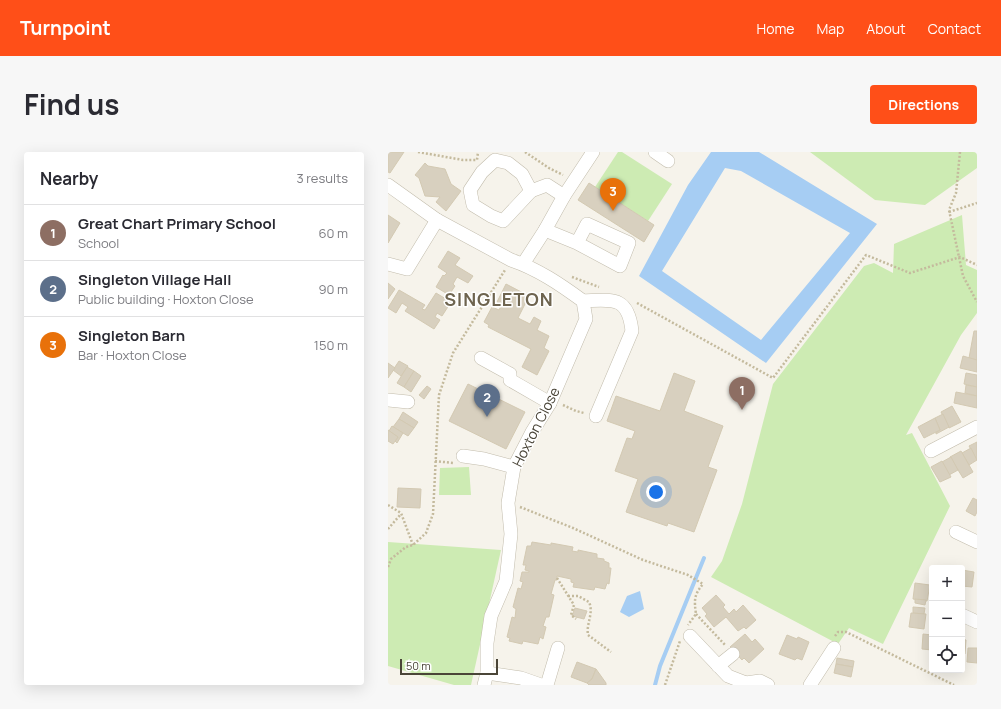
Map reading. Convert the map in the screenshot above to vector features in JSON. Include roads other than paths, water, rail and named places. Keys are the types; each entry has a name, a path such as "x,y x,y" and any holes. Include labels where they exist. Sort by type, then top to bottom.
{"street":[{"path":"517,262 545,230 564,196 593,152"},
{"path":"655,152 668,161"},
{"path":"531,191 522,174 508,163 495,160 482,172 470,190 473,205 491,216 503,220 531,191 548,185 564,196"},
{"path":"388,185 437,220 556,282 583,301 614,300 623,305 630,316 632,331 596,416"},
{"path":"388,264 407,269 437,220"},
{"path":"545,230 576,243"},
{"name":"Hoxton Close","path":"486,679 487,643 491,616 506,581 511,534 508,503 514,467 532,432 551,401 586,319 583,301"},
{"path":"482,358 510,374 510,380 551,401"},
{"path":"388,400 408,402"},
{"path":"931,451 977,427"},
{"path":"463,456 484,459 514,467"},
{"path":"956,532 977,542"},
{"path":"965,616 977,622"},
{"path":"686,634 728,676 746,684 760,681 768,685"},
{"path":"810,685 834,648"},
{"path":"546,685 560,652"},
{"path":"718,666 732,655"},
{"path":"486,679 521,678 541,685"}],"water":[{"path":"711,152 759,152 877,224 766,363 639,276 688,185","holes":["725,168 741,171 850,233 761,340 662,271"]},
{"path":"640,591 644,609 629,617 620,612 627,596"}],"waterway":[{"path":"655,685 660,666 704,558"}],"place":[{"name":"Singleton Barn","path":"613,211"},
{"name":"Great Chart Primary School","path":"742,410"},
{"name":"Singleton Village Hall","path":"487,417"}],"district":[{"name":"SINGLETON","path":"499,300"}]}
